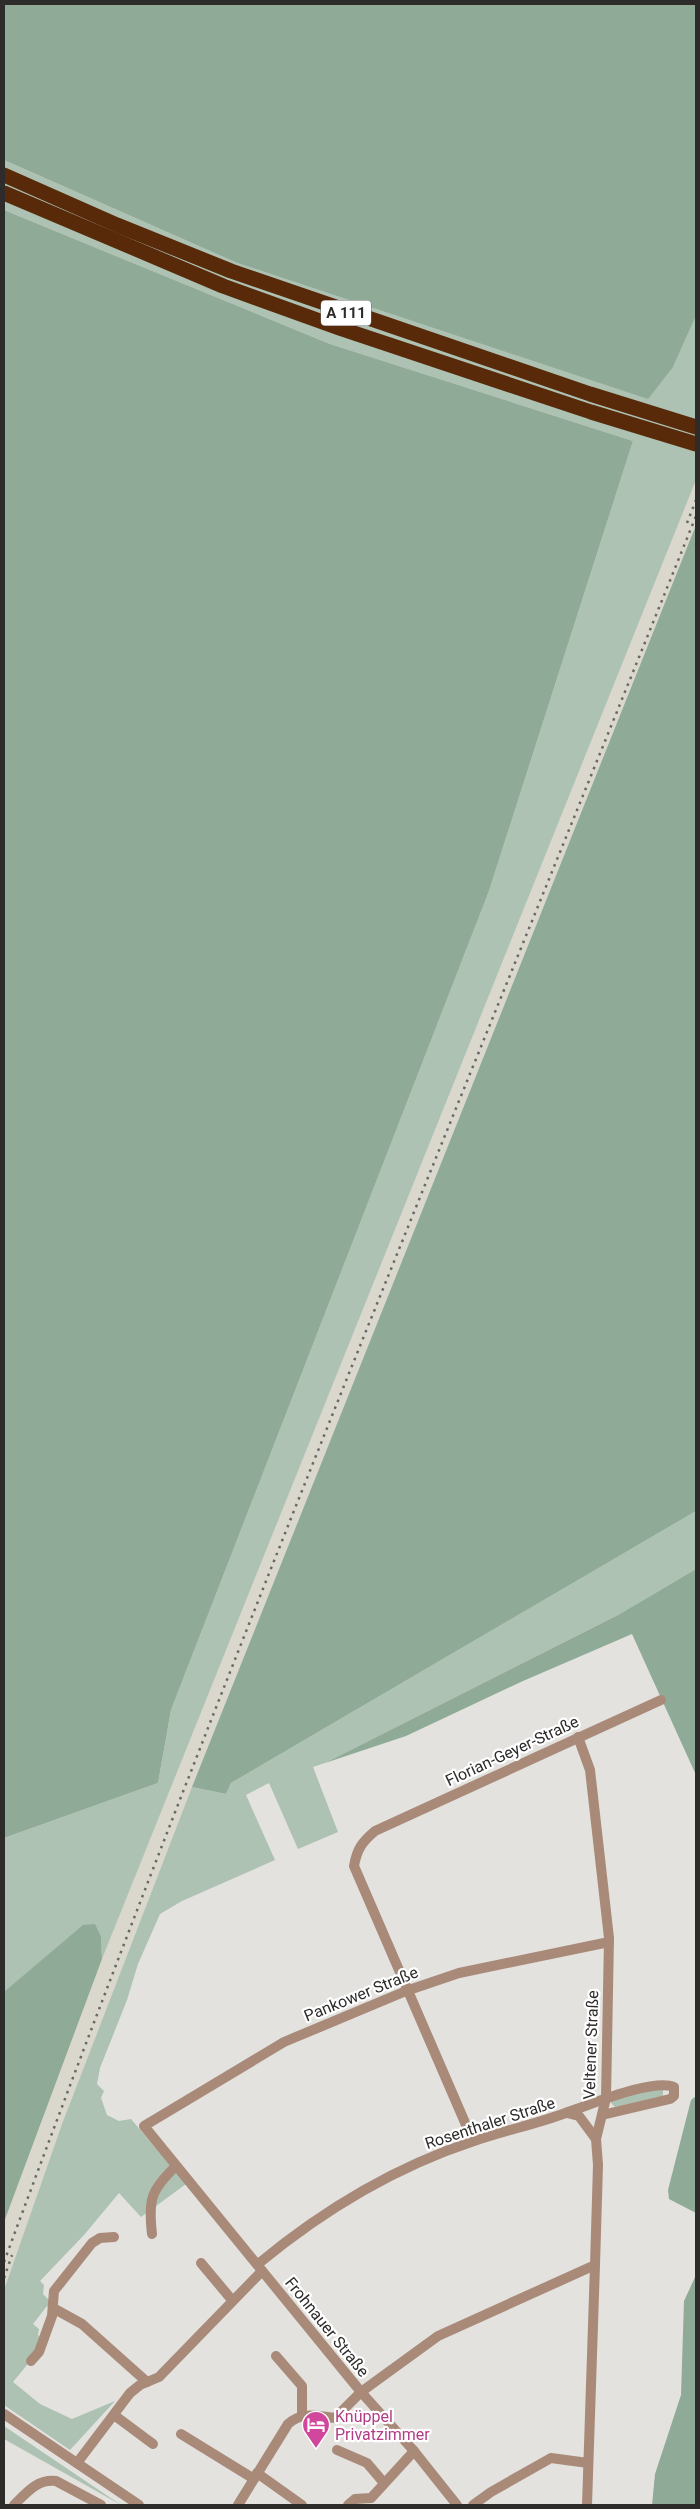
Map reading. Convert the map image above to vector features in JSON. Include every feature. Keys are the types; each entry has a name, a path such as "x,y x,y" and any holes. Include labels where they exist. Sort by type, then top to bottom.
{"highway":[{"name":"A 111","path":"4,175 117,225 231,272 590,394 696,427"},
{"name":"A 111","path":"4,192 223,286 333,326 591,412 696,444"}],"street":[{"name":"Florian-Geyer-Straße","path":"406,1991 354,1866 356,1853 362,1842 375,1831 661,1700"},
{"name":"Veltener Straße","path":"578,1737 590,1770 609,1942 606,2098 596,2140 598,2165 596,2264 587,2505"},
{"name":"Pankower Straße","path":"144,2126 284,2042 406,1991 459,1972 609,1942"},
{"path":"406,1991 473,2141"},
{"name":"Rosenthaler Straße","path":"78,2463 130,2393 159,2377 289,2238 356,2194 421,2161 473,2141 567,2113 606,2098 662,2086 674,2088 674,2096 670,2099 602,2115"},
{"path":"567,2113 579,2116 596,2140"},
{"name":"Frohnauer Straße","path":"144,2126 361,2392 414,2451 457,2505"},
{"path":"152,2234 150,2214 153,2195 159,2182 176,2166"},
{"path":"31,2361 39,2352 53,2308 52,2299 54,2291 92,2243 100,2238 114,2237"},
{"path":"201,2263 232,2300"},
{"path":"238,2505 288,2424 302,2414 335,2418 361,2392 438,2336 596,2264"},
{"path":"53,2308 82,2324 147,2382"},
{"path":"276,2356 302,2386 302,2414"},
{"path":"4,2414 139,2505"},
{"path":"114,2415 153,2444"},
{"path":"181,2434 256,2476 302,2505"},
{"path":"336,2450 367,2463 384,2483"},
{"path":"348,2505 354,2499 371,2498 414,2451"},
{"path":"473,2505 491,2492 551,2458 588,2463"},
{"path":"14,2505 32,2487 48,2480 56,2481 87,2502 101,2505"}],"shaded area":[{"path":"696,480 696,525 192,1787 62,2124 4,2290 4,2222 102,1959"}],"green space":[{"path":"4,4 696,4 696,316 673,367 648,399 235,262 4,160"},
{"path":"4,160 235,262 673,367 696,316 696,480 102,1959 101,1937 4,1992 4,1838 158,1783 171,1710 489,891 633,441 330,344 4,210"},
{"path":"4,210 330,344 633,441 489,891 171,1710 158,1783 4,1838"},
{"path":"696,525 696,1511 231,1783 226,1794 192,1787"},
{"path":"696,1511 696,1569 618,1615 325,1763 313,1767 338,1832 298,1849 269,1783 246,1795 275,1860 182,1901 160,1914 138,1964 127,2000 100,2068 97,2084 104,2091 101,2098 107,2115 119,2121 131,2119 186,2184 141,2217 119,2193 84,2235 40,2281 44,2285 43,2294 51,2302 52,2310 47,2306 33,2324 39,2329 38,2335 45,2343 13,2382 40,2404 72,2419 115,2401 70,2450 4,2405 4,2290 62,2124 192,1787 226,1794 231,1783"},
{"path":"696,1569 696,1775 632,1634 523,1681 406,1736 325,1763 618,1615"},
{"path":"95,1924 101,1937 102,1959 4,2222 4,1992 83,1925"},
{"path":"659,2088 663,2090 663,2096 615,2107 611,2103 613,2099"},
{"path":"696,2096 696,2213 669,2199 668,2190 691,2100"},
{"path":"696,2275 696,2505 652,2505 655,2474 681,2395 684,2301"},
{"path":"4,2426 121,2505 4,2439"}],"railway":[{"path":"687,523 696,500"},
{"path":"4,2262 86,2042 257,1605 431,1169 696,516"},
{"path":"4,2278 12,2255"}],"place":[{"name":"Knüppel Privatzimmer","path":"316,2449"}]}
